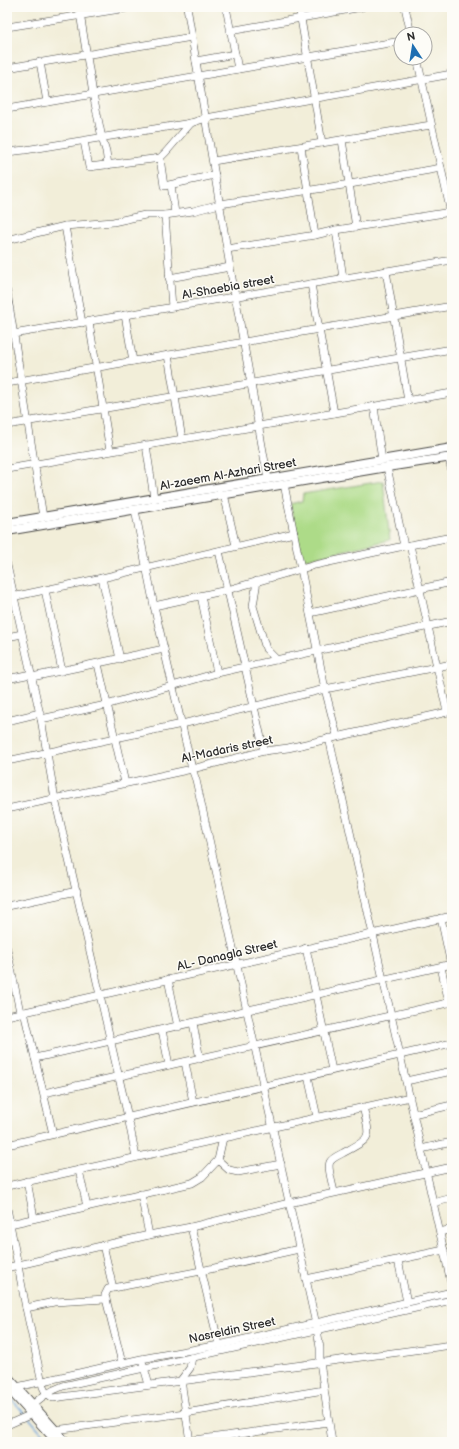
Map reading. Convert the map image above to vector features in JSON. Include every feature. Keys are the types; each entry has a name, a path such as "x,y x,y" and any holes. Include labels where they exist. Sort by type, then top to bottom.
{"main road":[{"name":"Al-zaeem Al-Azhari Street","path":"7,531 284,484 452,448"},
{"name":"Al-zaeem Al-Azhari Street","path":"7,523 268,479 385,463 450,457"},
{"path":"7,1376 17,1387 31,1409 57,1442"},
{"path":"7,1387 55,1430 66,1442"}],"street":[{"path":"79,7 93,94 108,165"},
{"path":"7,27 133,7"},
{"path":"187,7 200,77 230,267 268,479"},
{"path":"226,7 238,69"},
{"path":"299,7 322,143"},
{"path":"230,31 362,7"},
{"path":"405,7 409,26"},
{"path":"7,68 192,36"},
{"path":"7,109 200,77 393,42"},
{"path":"196,61 235,54"},
{"path":"40,62 46,102"},
{"path":"227,249 315,235 356,226 451,215 419,66"},
{"path":"7,152 191,123 206,118 452,74"},
{"path":"84,141 89,167 160,158 191,123"},
{"path":"213,161 431,125"},
{"path":"342,140 356,226"},
{"path":"301,147 315,235"},
{"path":"160,158 164,186 215,175"},
{"path":"7,240 65,226 113,222 145,215 165,215 192,211 220,204 441,168"},
{"path":"171,185 176,213"},
{"path":"165,215 172,307"},
{"path":"65,226 96,368 110,452"},
{"path":"336,230 343,278"},
{"name":"Al-Shaebia street","path":"11,335 452,260"},
{"path":"170,278 230,267"},
{"path":"386,271 408,401"},
{"path":"312,284 334,413"},
{"path":"7,292 11,335 22,381 43,517"},
{"path":"7,383 452,306"},
{"path":"125,315 133,361"},
{"path":"7,425 452,349"},
{"path":"168,355 182,439"},
{"path":"7,469 452,393"},
{"path":"374,406 385,463 419,589 449,711"},
{"path":"146,445 154,498"},
{"path":"450,457 452,473"},
{"path":"284,484 326,689 333,737 374,933 433,1203 444,1250 449,1259 452,1287"},
{"path":"224,494 236,546"},
{"path":"135,510 154,606 192,769 196,780 316,1326 332,1442"},
{"path":"10,597 102,578 294,533"},
{"path":"154,606 227,590 315,565 452,537"},
{"path":"219,551 264,751"},
{"path":"7,565 10,597 22,634 32,676 55,799 136,1157"},
{"path":"102,578 120,659"},
{"path":"257,582 253,606 266,648 277,660"},
{"path":"310,613 452,582"},
{"path":"45,590 62,671"},
{"path":"201,596 217,673"},
{"path":"7,721 106,705 245,666 452,621"},
{"path":"7,637 22,634"},
{"path":"7,679 62,671 164,649"},
{"path":"98,664 124,783"},
{"path":"7,760 182,724 326,689 452,664"},
{"name":"Al-Madaris street","path":"7,809 192,769 264,751 288,748 449,711"},
{"path":"7,906 77,891"},
{"name":"AL- Danagla Street","path":"7,1016 452,916"},
{"path":"35,1058 452,965 441,918"},
{"path":"7,948 53,1134"},
{"path":"306,948 315,996 332,1070"},
{"path":"44,1093 451,1002 441,967"},
{"path":"168,979 178,1027"},
{"path":"193,1023 200,1058"},
{"path":"162,1030 169,1066"},
{"path":"7,1144 452,1042"},
{"path":"185,1062 193,1102"},
{"path":"406,1081 452,1071"},
{"path":"308,1076 317,1117"},
{"path":"7,1186 410,1097"},
{"path":"414,1114 452,1105"},
{"path":"334,1192 329,1167 330,1161 336,1156 360,1144 366,1138 368,1130 363,1107"},
{"path":"10,1224 197,1181 218,1160 223,1138"},
{"path":"421,1149 452,1142"},
{"path":"218,1160 229,1170 238,1172 280,1164"},
{"path":"7,1269 103,1245 191,1227 289,1202 452,1166"},
{"path":"79,1170 87,1207"},
{"path":"27,1181 34,1218"},
{"path":"141,1194 149,1235"},
{"path":"433,1203 452,1198"},
{"path":"7,1208 26,1308 42,1381 46,1394 53,1398 452,1345"},
{"path":"191,1227 219,1345"},
{"path":"440,1232 452,1229"},
{"path":"103,1245 113,1288"},
{"path":"122,1363 106,1299 106,1291 108,1289 201,1271 299,1249"},
{"path":"306,1279 444,1250"},
{"path":"398,1260 407,1302"},
{"name":"Nasreldin Street","path":"7,1425 31,1409 46,1394 63,1386 192,1357 407,1302 452,1292"},
{"path":"26,1308 54,1302 106,1299"},
{"name":"Nasreldin Street","path":"17,1387 141,1358 219,1345 452,1300"},
{"path":"190,1441 181,1380 190,1368 192,1357"},
{"path":"141,1358 149,1385"},
{"path":"55,1430 185,1412 324,1390"},
{"path":"180,1442 329,1422"}],"green space":[{"path":"383,481 390,540 302,560 290,504 302,501 303,494"}],"waterway":[{"path":"7,1394 26,1415"},
{"path":"29,1418 50,1442"}]}
